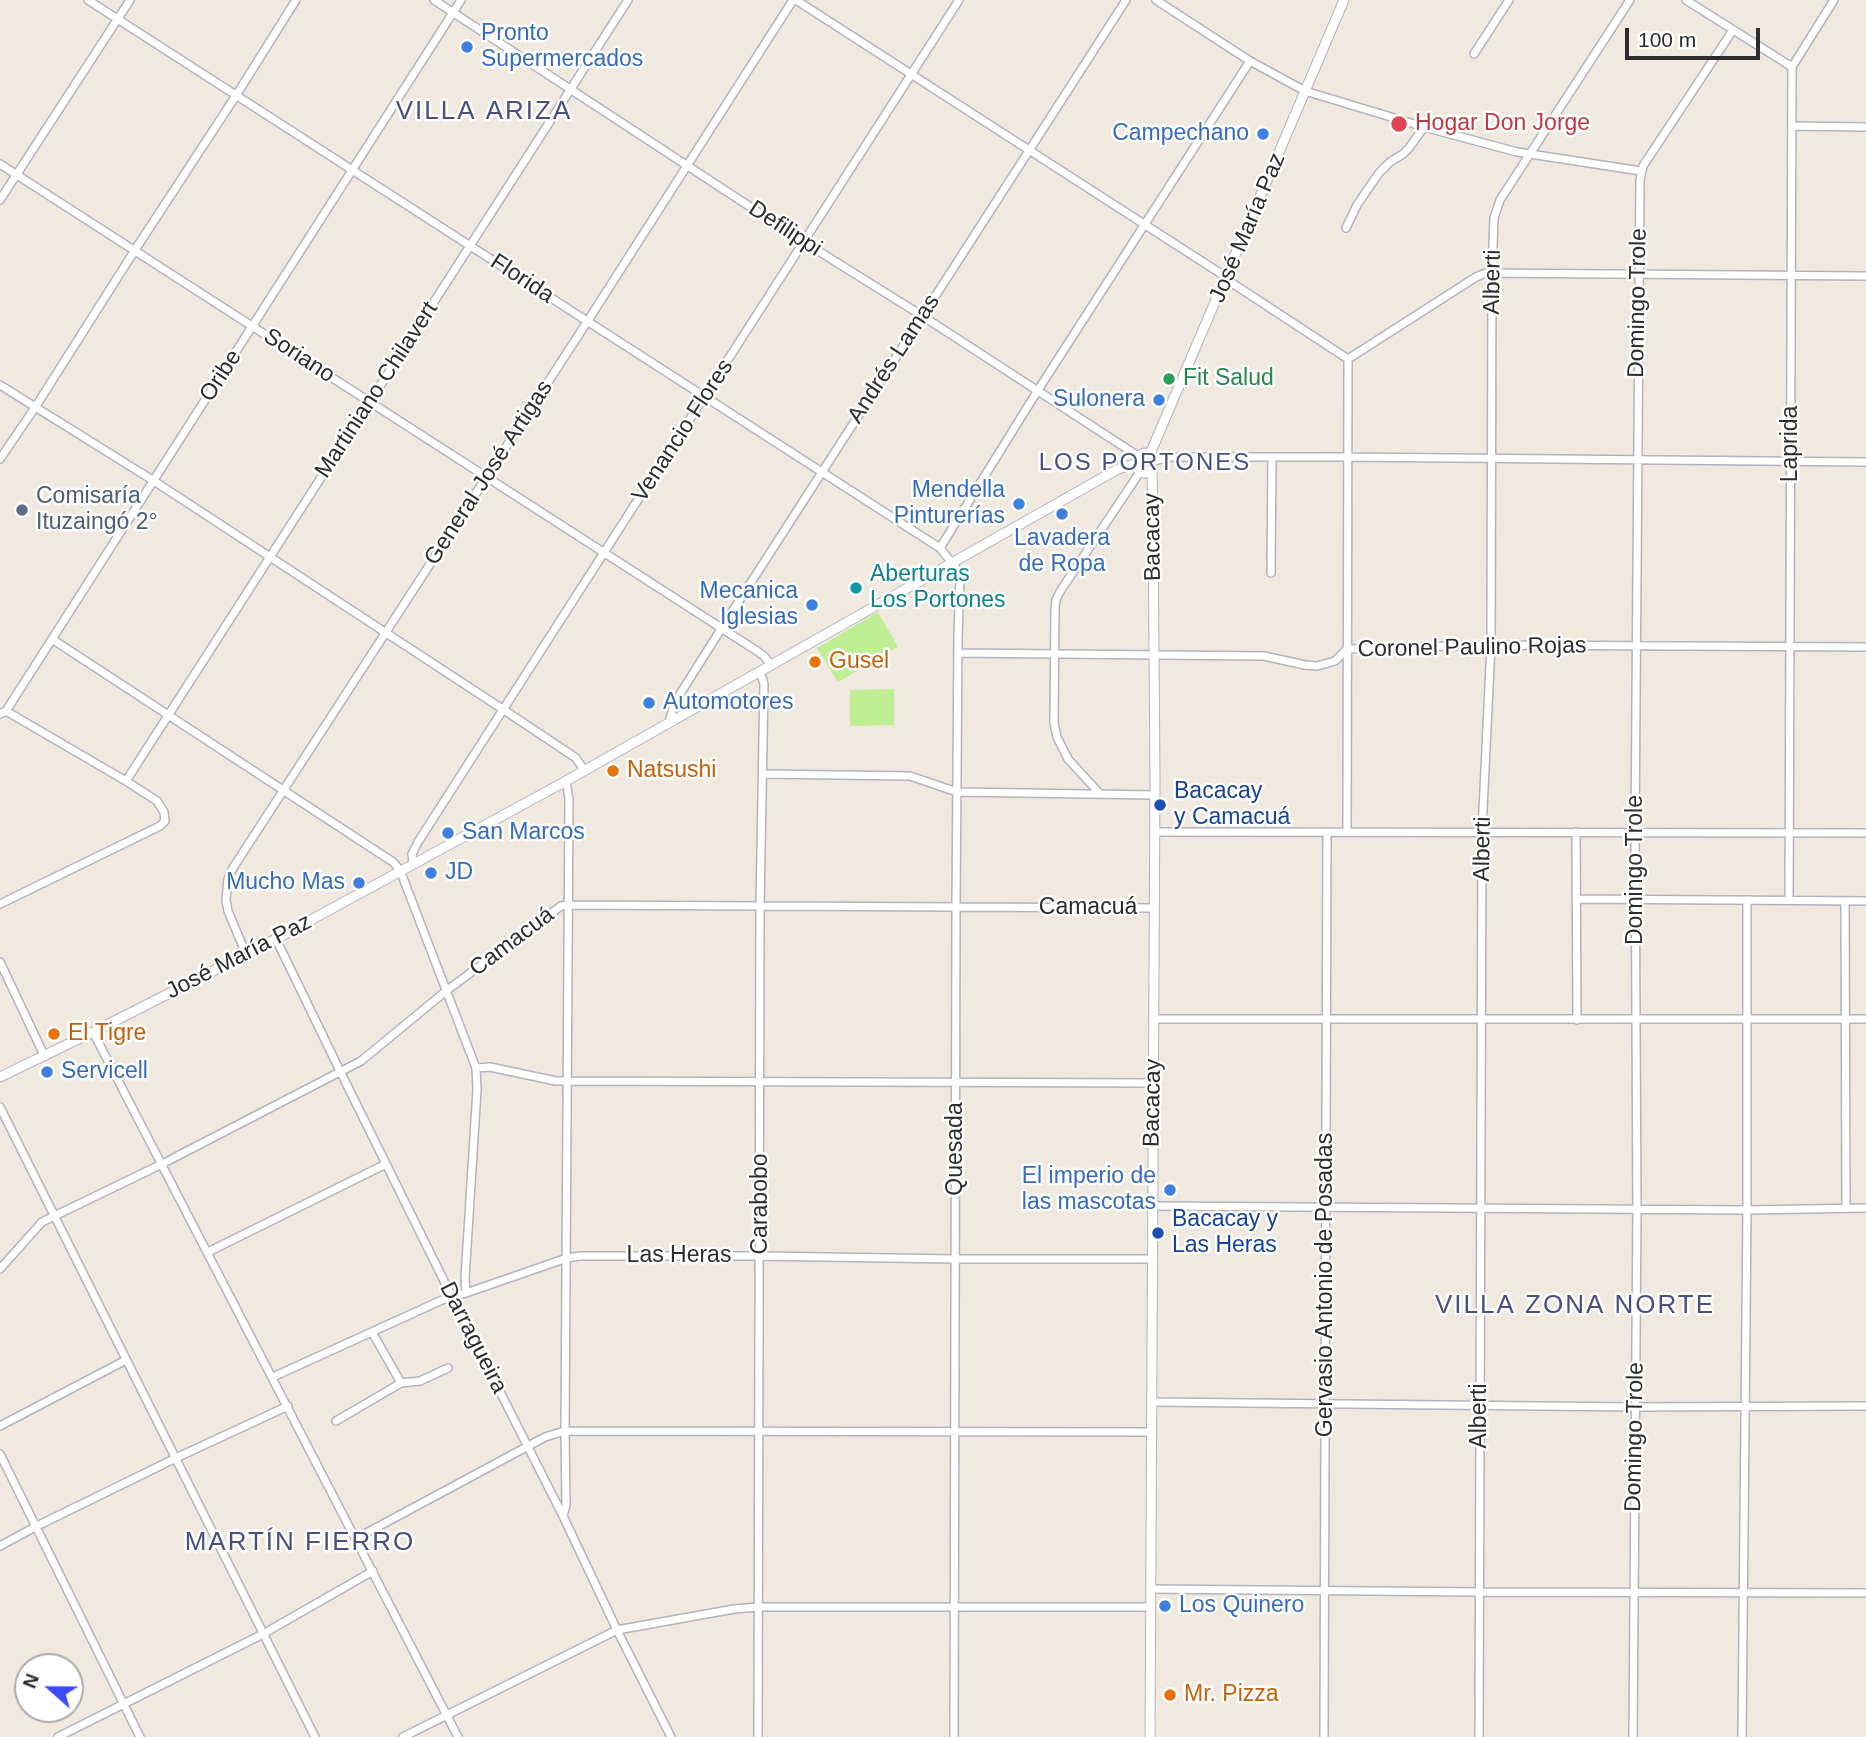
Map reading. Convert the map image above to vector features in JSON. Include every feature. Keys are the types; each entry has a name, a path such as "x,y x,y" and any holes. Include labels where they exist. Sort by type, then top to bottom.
{"street":[{"name":"Florida","path":"88,0 940,548 953,563"},
{"path":"0,200 130,0"},
{"path":"0,459 296,0"},
{"name":"Defilippi","path":"434,0 804,242 1038,390 1138,464"},
{"name":"Oribe","path":"3,712 461,0"},
{"name":"Martiniano Chilavert","path":"126,781 628,0"},
{"path":"794,0 1349,359"},
{"name":"General José Artigas","path":"246,954 228,911 228,879 794,0"},
{"name":"Venancio Flores","path":"413,863 412,854 418,842 959,0"},
{"name":"Andrés Lamas","path":"668,722 675,702 821,471 1126,0"},
{"path":"1156,0 1250,61 1306,91 1529,155 1641,171"},
{"name":"José María Paz","path":"1152,462 1226,278 1344,0"},
{"path":"1474,54 1509,0"},
{"name":"Alberti","path":"1479,1737 1482,831 1491,645 1494,218 1529,155 1630,0"},
{"path":"1686,0 1791,66 1834,0"},
{"name":"Domingo Trole","path":"1633,1737 1637,1209 1635,832 1641,171 1732,30"},
{"path":"940,548 1038,390 1250,61"},
{"name":"Laprida","path":"1789,900 1791,66"},
{"path":"1792,126 1866,127"},
{"path":"1346,228 1357,205 1379,173 1390,162 1403,155 1424,127"},
{"name":"Soriano","path":"0,164 764,656 771,665"},
{"path":"1349,359 1476,277 1492,272 1866,276"},
{"path":"1347,832 1349,359"},
{"path":"0,384 154,481 504,710 576,758 584,770"},
{"path":"1100,794 1069,759 1057,737 1054,723 1056,600 1144,453 1152,462"},
{"path":"1138,464 1144,473 1152,462 1165,457 1866,462"},
{"path":"1271,573 1272,457"},
{"name":"Bacacay","path":"1150,1737 1154,908 1152,462"},
{"name":"José María Paz","path":"0,1077 276,939 566,781 1118,469 1138,464"},
{"name":"Quesada","path":"953,563 960,578 954,1737"},
{"path":"52,639 393,862 400,870 476,1068 466,1293"},
{"name":"Coronel Paulino Rojas","path":"959,653 1264,656 1317,666 1335,662 1346,649 1491,645 1866,648"},
{"name":"Carabobo","path":"758,1737 760,906 764,684 760,671"},
{"path":"0,904 160,826 165,821 161,804 126,781 3,712"},
{"path":"763,775 905,776 919,778 957,792 1154,795"},
{"path":"563,1516 566,1505 569,799 566,781"},
{"path":"1154,832 1866,833"},
{"name":"Gervasio Antonio de Posadas","path":"1324,1737 1328,832"},
{"path":"1576,832 1577,1020"},
{"path":"1577,899 1866,901"},
{"path":"1742,1737 1748,900"},
{"path":"1845,901 1846,1208"},
{"name":"Camacuá","path":"0,1269 42,1222 162,1164 360,1061 446,991 555,909 568,905 1154,908"},
{"name":"Darragueira","path":"276,939 671,1737"},
{"path":"0,962 44,1055"},
{"path":"1153,1019 1866,1019"},
{"path":"93,1032 458,1737"},
{"path":"476,1068 491,1067 556,1081 1153,1083"},
{"path":"0,1107 315,1737"},
{"path":"208,1252 386,1164"},
{"path":"1152,1206 1747,1210 1866,1208"},
{"name":"Las Heras","path":"272,1377 442,1300 580,1256 1152,1259"},
{"path":"372,1332 401,1383"},
{"path":"0,1426 127,1360"},
{"path":"335,1421 401,1383 420,1381 448,1368"},
{"path":"1151,1402 1635,1407 1866,1406"},
{"path":"0,1546 176,1458 288,1406"},
{"path":"357,1538 545,1437 565,1432 1151,1432"},
{"path":"0,1454 140,1737"},
{"path":"58,1737 263,1634 373,1571"},
{"path":"1150,1589 1866,1592"},
{"path":"402,1737 617,1630 734,1609 1150,1608"}],"green space":[{"path":"878,612 898,647 838,682 817,648"},
{"path":"894,689 894,725 850,726 850,690"}],"place":[{"name":"Pronto Supermercados","path":"467,47"},
{"name":"Hogar Don Jorge","path":"1399,124"},
{"name":"Campechano","path":"1263,134"},
{"name":"Fit Salud","path":"1169,379"},
{"name":"Sulonera","path":"1159,400"},
{"name":"Mendella Pinturerías","path":"1019,504"},
{"name":"Comisaría Ituzaingó 2°","path":"22,510"},
{"name":"Lavadera de Ropa","path":"1062,514"},
{"name":"Aberturas Los Portones","path":"856,588"},
{"name":"Mecanica Iglesias","path":"812,605"},
{"name":"Gusel","path":"815,662"},
{"name":"Automotores","path":"649,703"},
{"name":"Natsushi","path":"613,771"},
{"name":"Bacacay y Camacuá","path":"1160,805"},
{"name":"San Marcos","path":"448,833"},
{"name":"JD","path":"431,873"},
{"name":"Mucho Mas","path":"359,883"},
{"name":"El Tigre","path":"54,1034"},
{"name":"Servicell","path":"47,1072"},
{"name":"El imperio de las mascotas","path":"1170,1190"},
{"name":"Bacacay y Las Heras","path":"1158,1233"},
{"name":"Los Quinero","path":"1165,1606"},
{"name":"Mr. Pizza","path":"1170,1695"}],"district":[{"name":"VILLA ARIZA","path":"484,112"},
{"name":"LOS PORTONES","path":"1145,463"},
{"name":"VILLA ZONA NORTE","path":"1575,1306"},
{"name":"MARTÍN FIERRO","path":"300,1543"}]}
